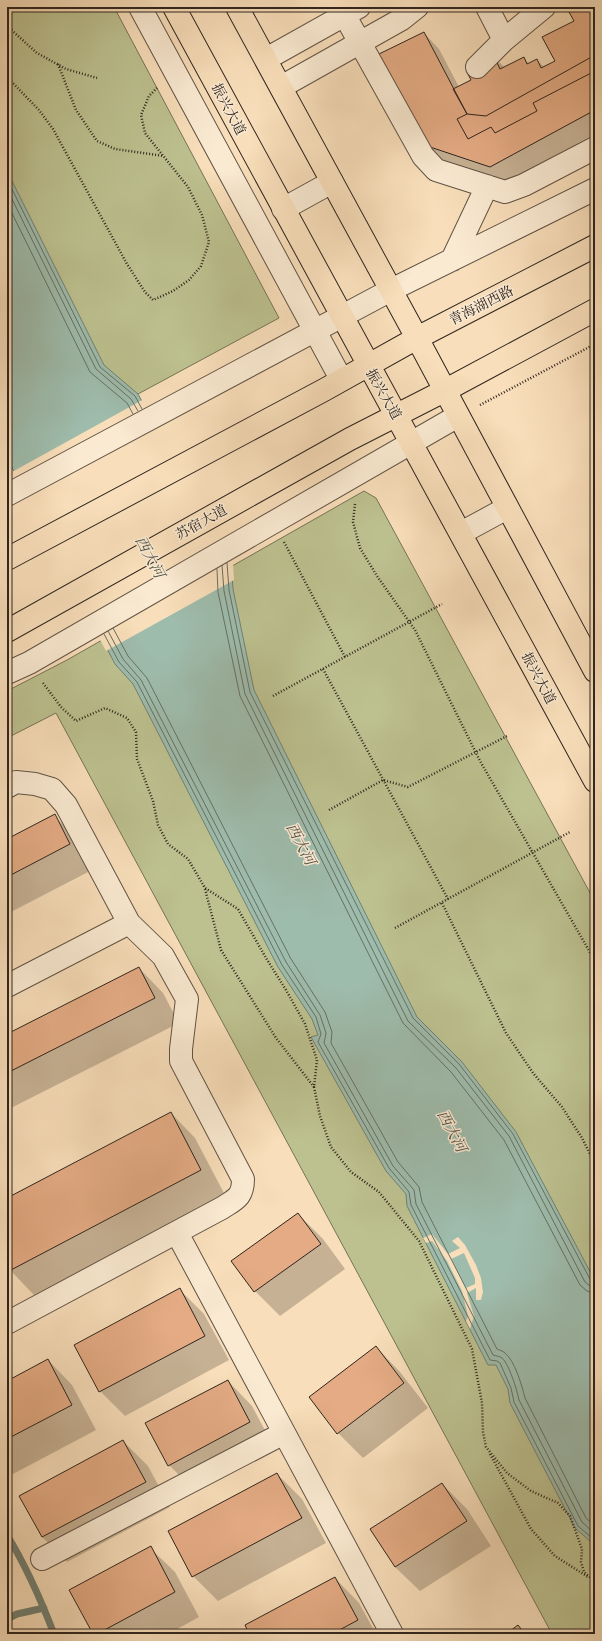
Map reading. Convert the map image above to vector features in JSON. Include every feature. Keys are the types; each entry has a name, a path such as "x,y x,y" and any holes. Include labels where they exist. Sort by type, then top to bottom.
{"main road":[{"name":"振兴大道","path":"174,7 595,781"},
{"path":"237,7 417,338 595,671"},
{"name":"青海湖西路","path":"368,365 595,246"},
{"path":"396,415 595,310"},
{"path":"7,559 368,365"},
{"name":"苏宿大道","path":"8,630 350,439 396,415"}],"lane":[{"path":"140,7 316,331 333,385"},
{"path":"281,87 402,19 417,7"},
{"path":"487,7 504,40"},
{"path":"477,66 504,40 544,7"},
{"path":"266,59 348,10 360,43 423,156 436,170 505,192 524,185 595,148"},
{"path":"283,209 332,182"},
{"path":"452,260 487,186"},
{"path":"7,495 391,290 595,190"},
{"path":"7,673 29,663 272,532 412,443 458,416"},
{"path":"461,533 507,508"},
{"path":"7,787 16,782 34,784 52,789 66,805 129,923 163,956 187,999 181,1061 243,1179 243,1190 236,1198 222,1208 7,1324"},
{"path":"7,986 129,923"},
{"path":"177,1233 284,1433 385,1632"},
{"path":"42,1559 284,1433"}],"path":[{"path":"7,26 37,53 66,68 97,78"},
{"path":"58,64 76,110 97,140 115,149 164,156"},
{"path":"7,77 39,110 53,129 127,264 145,292 153,300 173,291 189,280 201,266 209,242 202,215 188,187 145,133 141,115 149,96 175,70"},
{"path":"458,416 595,344"},
{"path":"355,501 353,522 360,548 377,576 415,630 475,752 595,961"},
{"path":"272,532 345,657"},
{"path":"273,696 442,604"},
{"path":"29,663 61,707 76,721 105,708 128,718 136,732 137,759 153,802 158,825 168,844 188,859 205,888 221,950 276,1038 314,1087"},
{"path":"323,669 448,899"},
{"path":"330,810 383,780 408,787 507,736"},
{"path":"395,928 570,832"},
{"path":"205,888 238,909 305,1024 318,1060 314,1087 320,1116 331,1147 351,1172 379,1192 419,1241 472,1349 482,1403 483,1432 486,1447 531,1529 555,1556 595,1582"},
{"path":"442,903 506,1033 533,1072 562,1107 582,1138 595,1164"},
{"path":"486,1447 507,1473 530,1491 558,1502 570,1516 582,1549 581,1562 584,1572 595,1582"}],"green space":[{"path":"7,7 114,7 279,318 138,394 7,460"},
{"path":"364,491 376,498 595,902 595,1634 552,1634 56,713 7,738 7,691 67,660"}],"water":[{"name":"西大河","path":"7,171 104,365 138,394 231,562 233,589 254,690 417,1017 462,1062 516,1132 595,1281 595,1551 590,1541 575,1528 510,1403 508,1389 496,1365 488,1365 407,1206 406,1194 386,1171 311,1037 318,1035 312,1019 278,967 133,684 115,664 7,458"}],"pier":[{"path":"144,399 233,562 234,580 106,651 12,472"},
{"path":"432,1234 448,1254 460,1248 452,1241 458,1237 465,1245 476,1265 481,1278 483,1292 481,1300 476,1300 476,1288 467,1293 474,1316 470,1329 466,1321 468,1316 462,1291 447,1261 432,1241 426,1243 423,1238","holes":["464,1253 475,1278 475,1284 466,1288 451,1259"]}],"building":[{"path":"580,7 595,7 595,71 533,103 537,111 495,133 491,127 468,139 457,119 467,114 453,89 471,80 466,70 494,56 500,69 524,57 527,64 537,59 541,68 555,61 542,37 574,21 569,12"},
{"path":"424,32 467,114 486,116 595,55 595,110 490,167 427,146 377,55"},
{"path":"55,814 70,844 7,877 7,839"},
{"path":"139,967 155,998 7,1073 7,1034"},
{"path":"171,1112 201,1170 9,1271 7,1267 7,1198"},
{"path":"298,1213 321,1244 254,1292 231,1261"},
{"path":"180,1288 205,1336 99,1392 74,1345"},
{"path":"376,1346 404,1383 337,1434 309,1397"},
{"path":"48,1359 72,1405 7,1439 7,1381"},
{"path":"228,1380 250,1422 168,1466 145,1423"},
{"path":"123,1440 146,1482 42,1537 19,1496"},
{"path":"277,1473 302,1518 192,1577 168,1531"},
{"path":"442,1483 467,1521 395,1567 370,1529"},
{"path":"151,1546 175,1592 97,1634 93,1634 69,1590"},
{"path":"335,1577 358,1620 332,1634 249,1634 245,1625"},
{"path":"518,1625 525,1634 506,1634"}],"waterway":[{"path":"7,1535 33,1583 54,1634"},
{"path":"7,1619 17,1614 44,1608"}]}
